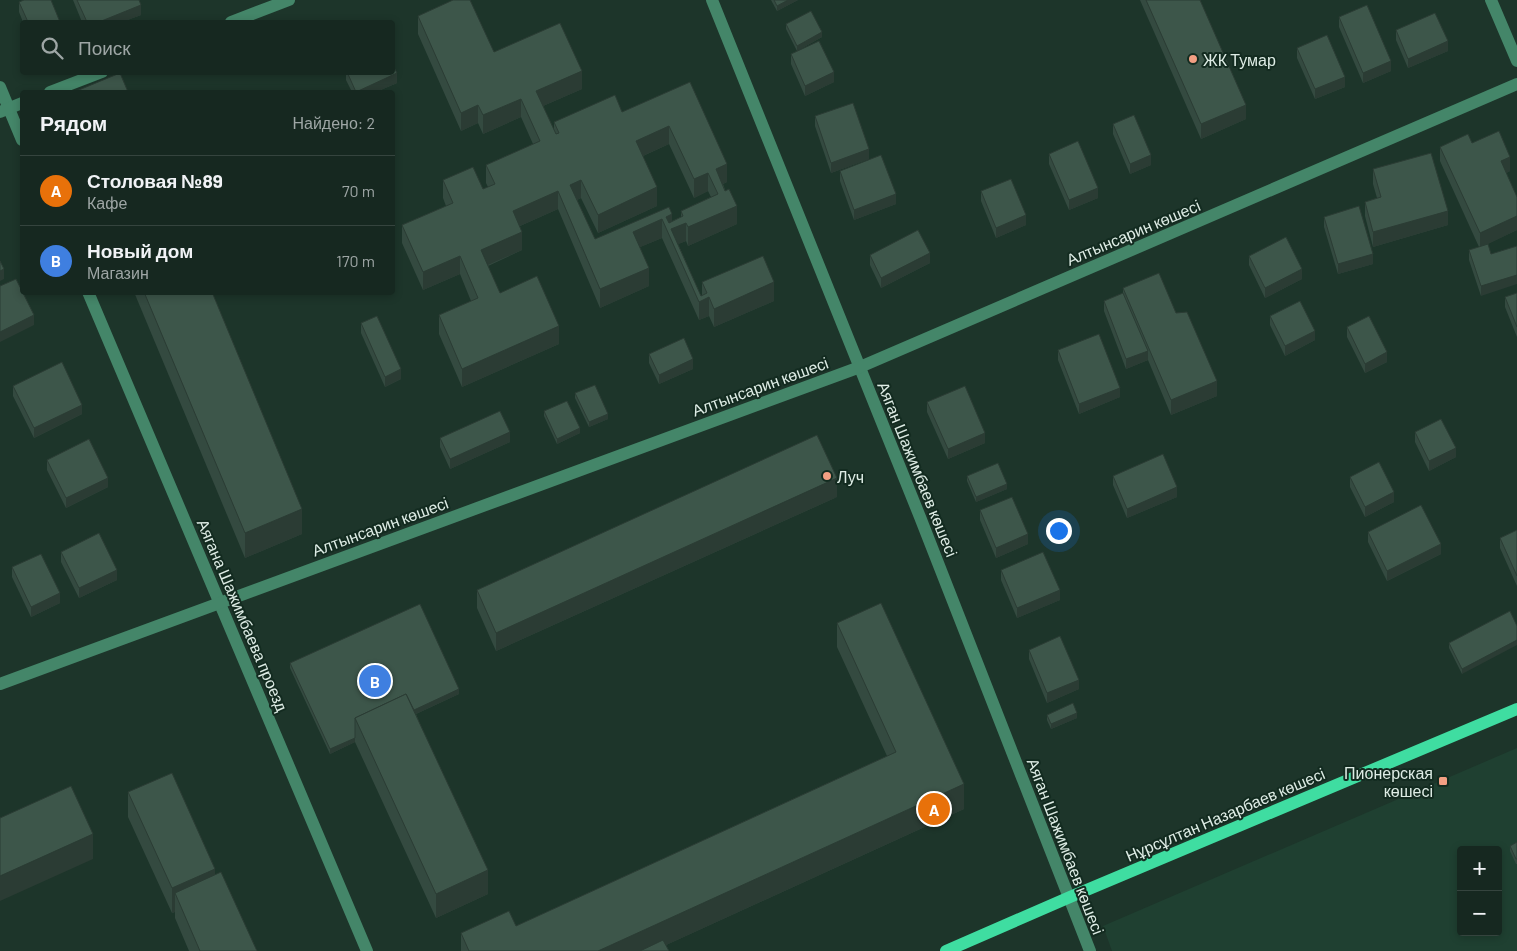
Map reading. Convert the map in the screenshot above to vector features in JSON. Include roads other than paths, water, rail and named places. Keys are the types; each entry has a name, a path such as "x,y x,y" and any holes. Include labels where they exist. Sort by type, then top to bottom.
{"main road":[{"name":"Нұрсұлтан Назарбаев көшесі","path":"946,951 1517,709"}],"street":[{"path":"236,20 289,0"},
{"name":"Аяган Шажимбаев көшесі","path":"712,0 860,367 1090,951"},
{"path":"1491,0 1517,61"},
{"path":"55,90 94,75"},
{"name":"Алтынсарин көшесі","path":"0,684 860,367 1517,84"},
{"path":"0,87 5,110 20,136"},
{"path":"5,110 20,104"},
{"name":"Аягана Шажимбаева проезд","path":"89,295 367,951"}],"place":[{"name":"ЖК Тумар","path":"1193,59"},
{"name":"Луч","path":"827,476"},
{"name":"Новый дом","path":"375,681"},
{"name":"Пионерская көшесі","path":"1443,781"},
{"name":"Столовая №89","path":"934,809"}]}
